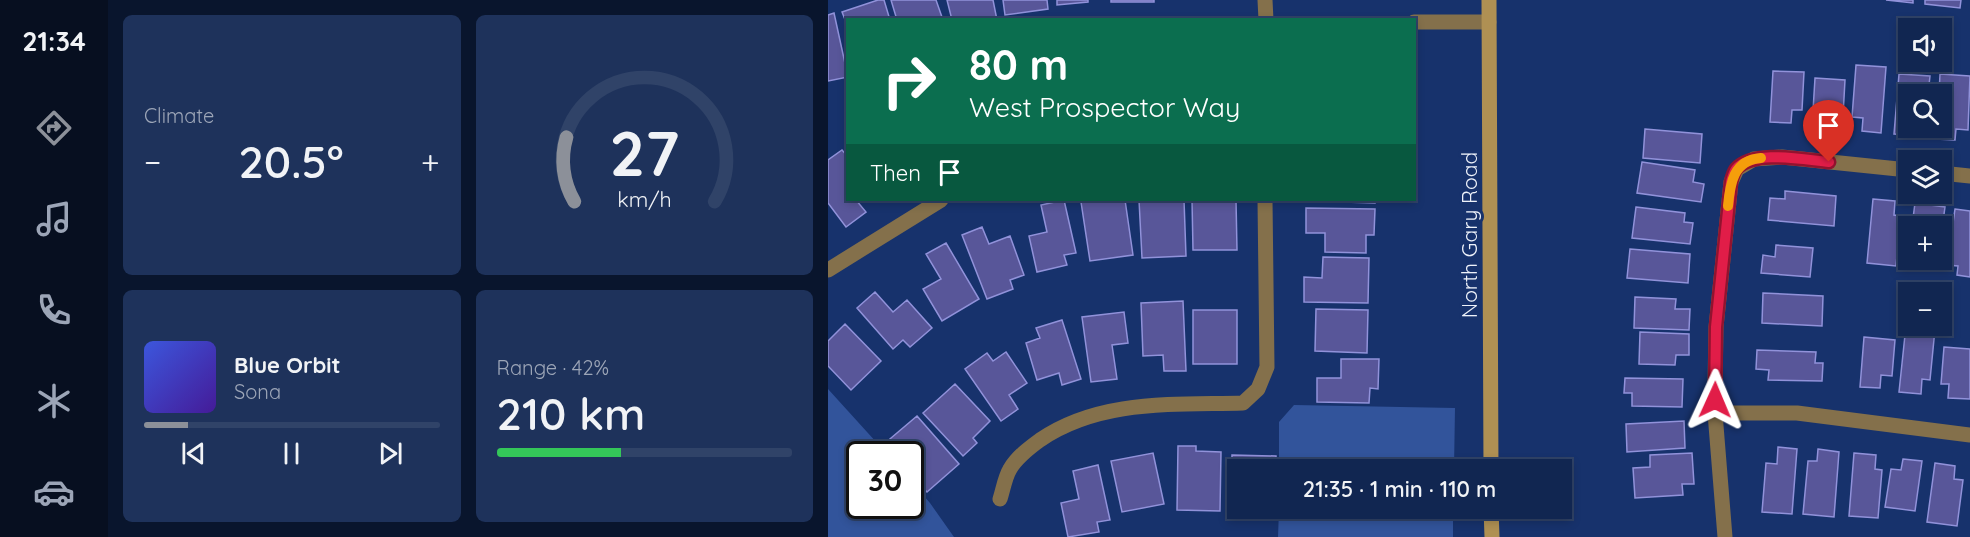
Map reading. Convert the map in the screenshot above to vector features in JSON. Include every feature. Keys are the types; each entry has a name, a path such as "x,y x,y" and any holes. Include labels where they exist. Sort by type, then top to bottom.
{"main road":[{"name":"North Gary Road","path":"1489,0 1491,459"},
{"path":"1491,519 1492,537"}],"street":[{"path":"1265,0 1266,18"},
{"path":"1416,22 1489,22"},
{"path":"1725,537 1715,413 1716,327 1731,182 1737,169 1754,159 1782,157 1898,169"},
{"path":"1952,174 1970,176"},
{"path":"828,270 939,201"},
{"path":"1000,499 1010,468 1026,450 1054,431 1094,415 1140,405 1243,403 1258,389 1267,367 1265,201"},
{"path":"1715,413 1797,413 1970,435"}],"shaded area":[{"path":"828,389 875,441 846,441 846,519 924,519 924,496 954,537 828,537"},
{"path":"1294,405 1455,408 1454,459 1279,459 1279,422"},
{"path":"1279,519 1453,519 1453,537 1278,537"}],"building":[{"path":"884,0 889,18 846,18 846,22 842,12"},
{"path":"891,0 936,0 942,18 896,18"},
{"path":"947,0 993,0 997,18 952,18"},
{"path":"1003,0 1047,0 1048,9 1005,15"},
{"path":"1057,0 1088,0 1088,2 1057,5"},
{"path":"1111,0 1154,0 1154,2 1111,2"},
{"path":"1886,0 1913,0 1913,3"},
{"path":"1925,0 1961,0 1960,8 1925,4"},
{"path":"834,13 846,77 828,81 828,15"},
{"path":"1856,65 1886,67 1881,133 1862,131 1863,118 1852,117"},
{"path":"1773,71 1804,72 1802,110 1792,110 1791,123 1770,122"},
{"path":"1899,74 1930,76 1929,84 1898,84"},
{"path":"1940,74 1970,76 1968,130 1956,129 1955,140 1936,139 1952,138 1952,84 1940,84"},
{"path":"1815,78 1845,80 1843,116 1833,116 1832,128 1812,127"},
{"path":"1898,86 1898,134 1894,134"},
{"path":"1645,129 1702,134 1700,163 1643,158"},
{"path":"842,150 846,155 846,201 857,201 866,212 846,227 828,203 828,160"},
{"path":"1642,162 1695,170 1693,182 1704,184 1701,202 1637,193"},
{"path":"1785,191 1836,196 1834,226 1768,220 1770,198 1785,199"},
{"path":"1873,199 1895,201 1894,215 1901,216 1898,216 1896,266 1867,263"},
{"path":"1064,201 1076,253 1064,255 1067,265 1037,272 1029,236 1047,232 1041,205"},
{"path":"1125,201 1133,255 1090,261 1081,202"},
{"path":"1139,201 1184,201 1186,256 1142,258"},
{"path":"1192,201 1236,201 1237,250 1193,250"},
{"path":"1312,201 1375,201 1375,203"},
{"path":"1915,204 1945,207 1944,216 1913,216"},
{"path":"1636,207 1685,213 1684,222 1693,223 1690,244 1632,238"},
{"path":"1306,208 1375,209 1374,235 1366,235 1366,253 1325,252 1325,233 1306,233"},
{"path":"1955,209 1970,211 1970,277 1957,275 1958,266 1952,265 1952,230"},
{"path":"982,227 989,244 1010,236 1024,275 1010,280 1013,289 987,299 962,235"},
{"path":"946,243 979,299 942,321 923,289 941,279 926,254"},
{"path":"1776,245 1813,248 1810,277 1761,273 1763,255 1775,257"},
{"path":"1630,249 1690,254 1688,283 1627,278"},
{"path":"1323,257 1369,258 1368,303 1304,302 1304,277 1322,278"},
{"path":"875,292 893,312 907,300 932,328 910,347 903,340 893,349 857,308"},
{"path":"1763,293 1823,296 1822,326 1762,323"},
{"path":"1635,297 1676,299 1675,309 1690,309 1689,330 1634,328"},
{"path":"1183,301 1186,371 1164,371 1163,355 1143,356 1141,303"},
{"path":"1316,309 1368,310 1367,353 1315,351"},
{"path":"1193,310 1237,310 1237,364 1193,364"},
{"path":"1124,312 1128,343 1112,345 1117,379 1091,382 1082,317"},
{"path":"1062,320 1081,379 1062,385 1059,373 1037,380 1026,343 1040,338 1036,328"},
{"path":"845,324 881,361 851,390 828,366 828,341"},
{"path":"1640,332 1689,334 1689,355 1676,355 1675,365 1639,364"},
{"path":"1905,336 1934,336 1930,380 1922,379 1921,394 1899,392"},
{"path":"1864,337 1895,340 1892,376 1881,375 1880,388 1860,387"},
{"path":"1944,347 1970,349 1970,399 1948,398 1949,384 1941,384"},
{"path":"1757,350 1816,352 1815,363 1823,363 1822,381 1768,380 1769,370 1756,369"},
{"path":"1006,352 1027,383 1009,395 1018,409 1001,421 965,369 987,353 993,361"},
{"path":"1341,359 1379,359 1378,389 1370,388 1369,403 1317,402 1317,378 1341,378"},
{"path":"1625,378 1683,379 1682,407 1632,406 1632,393 1624,393"},
{"path":"955,384 990,421 973,438 977,443 963,456 923,413"},
{"path":"917,416 959,464 927,492 924,489 924,441 888,441"},
{"path":"1684,421 1685,448 1627,452 1626,424"},
{"path":"1178,446 1196,446 1196,451 1221,452 1220,511 1177,510"},
{"path":"1778,447 1797,449 1792,514 1762,512 1766,463 1777,464"},
{"path":"1818,449 1839,452 1834,517 1803,514 1808,461 1817,461"},
{"path":"1153,453 1164,504 1122,512 1111,461"},
{"path":"1692,453 1694,484 1682,484 1683,495 1635,498 1633,468 1650,467 1650,455"},
{"path":"1854,453 1876,455 1875,469 1882,470 1878,518 1849,516"},
{"path":"1232,455 1276,456 1276,459 1232,459"},
{"path":"1903,459 1922,461 1915,511 1885,507 1891,469 1901,470"},
{"path":"1935,463 1955,466 1954,479 1963,480 1957,526 1927,522"},
{"path":"1098,465 1110,520 1097,522 1099,532 1068,537 1061,503 1079,499 1073,471"}],"slow traffic":[{"path":"1728,206 1731,182 1737,169 1754,159 1761,158"}],"route":[{"path":"1715,400 1716,327 1731,182 1737,169 1754,159 1782,157 1829,162"}]}
